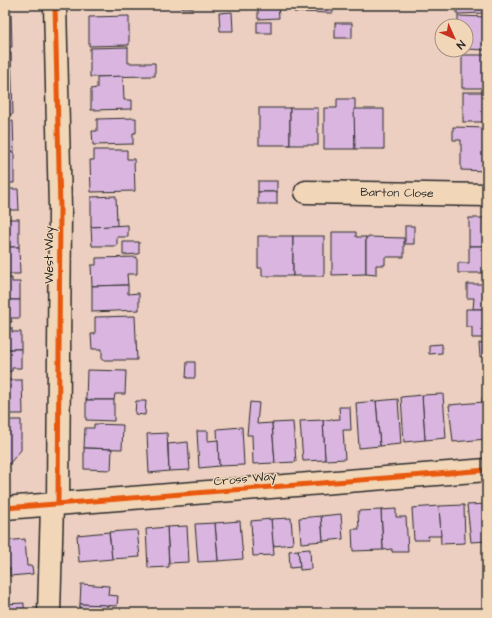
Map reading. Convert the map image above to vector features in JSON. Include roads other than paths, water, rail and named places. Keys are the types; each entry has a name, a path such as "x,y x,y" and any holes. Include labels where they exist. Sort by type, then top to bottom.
{"street":[{"name":"West Way","path":"49,613 55,504 60,208 55,5"},
{"name":"Barton Close","path":"306,192 487,195"},
{"name":"Cross Way","path":"5,508 487,470"}]}
